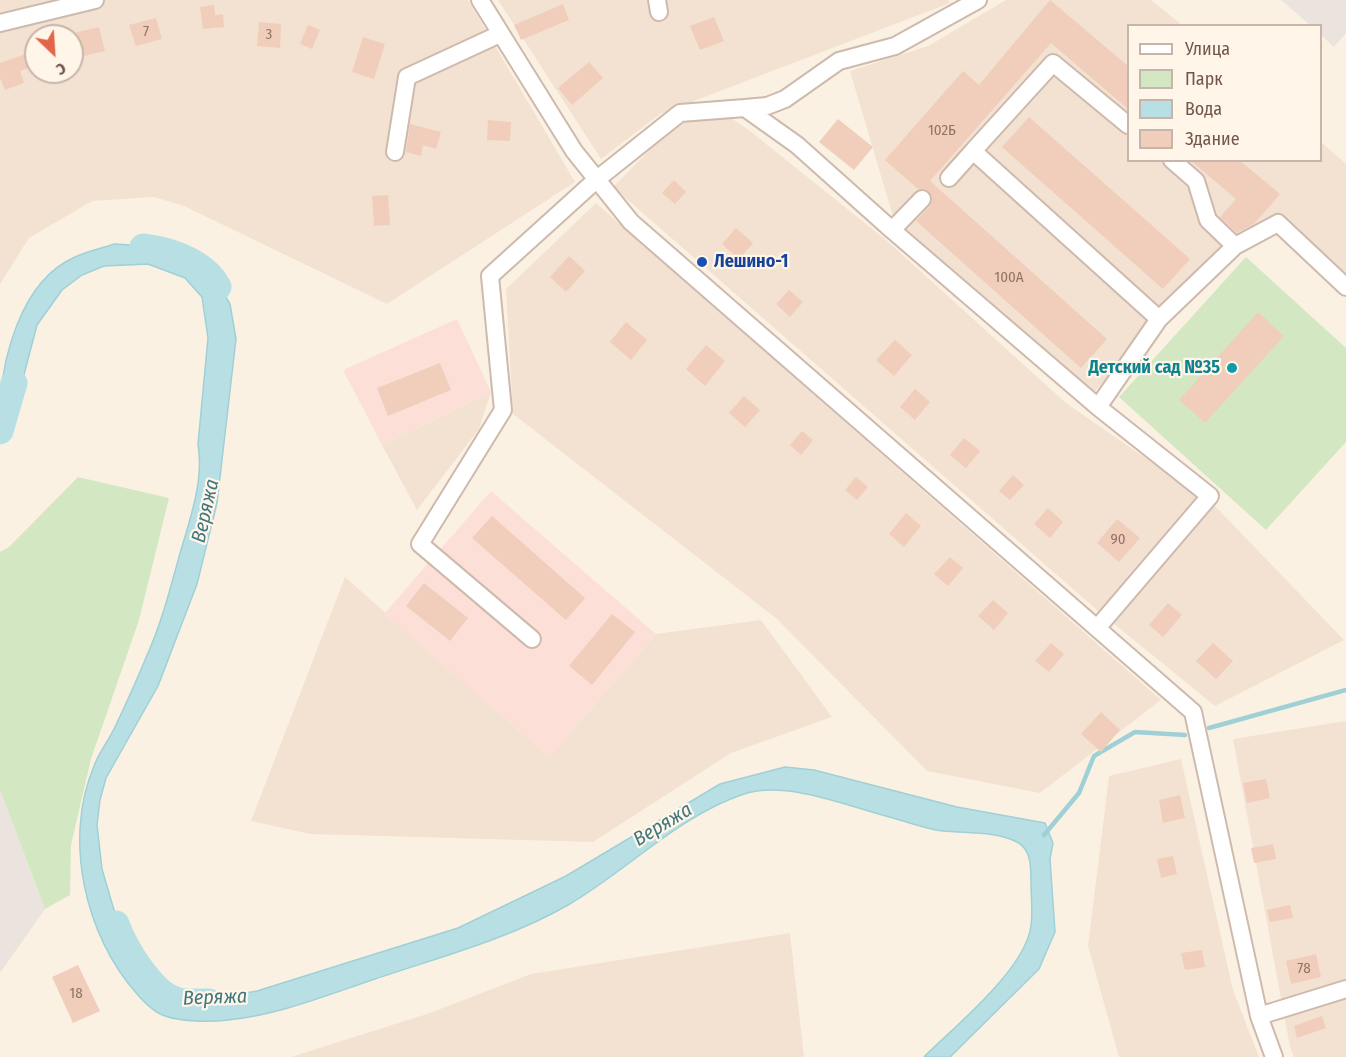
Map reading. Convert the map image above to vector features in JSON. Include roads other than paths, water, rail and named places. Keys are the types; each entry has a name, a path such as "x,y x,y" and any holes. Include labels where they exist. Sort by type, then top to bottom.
{"street":[{"path":"0,23 95,0"},
{"path":"480,0 574,151 631,222 1193,712 1259,1016 1274,1057"},
{"path":"532,639 420,544 503,410 490,276 596,180 680,114 767,106 785,99 838,61 895,46 939,24 967,2"},
{"path":"395,152 407,77 500,34"},
{"path":"949,178 1053,63 1127,124"},
{"path":"745,108 796,145 1098,407 1210,496 1098,627"},
{"path":"973,151 1159,319"},
{"path":"1174,162 1196,181 1208,220 1235,246"},
{"path":"892,230 922,199"},
{"path":"1098,407 1159,319 1235,246 1278,223 1346,287"},
{"path":"1259,1016 1346,989"}],"water":[{"path":"115,244 145,246 177,256 211,272 230,304 236,339 217,503 197,584 158,686 106,778 97,825 102,869 121,934 132,958 170,998 199,1001 257,991 458,928 566,876 720,784 785,767 814,770 957,807 1045,823 1053,843 1050,859 1055,932 1039,969 950,1057 924,1057 1003,979 1026,943 1031,926 1032,910 1028,854 1022,845 1008,838 936,830 819,797 779,790 744,794 720,804 675,830 568,905 522,928 474,947 303,1004 266,1014 228,1020 188,1020 161,1015 146,1004 119,971 92,916 84,886 80,855 80,824 85,794 94,766 113,732 158,627 196,497 199,471 198,444 208,338 202,297 185,278 148,264 104,266 82,275 62,290 37,325 11,424 0,416 4,372 9,348 27,304 40,284 56,269 75,257"}],"waterway":[{"name":"Веряжа","path":"143,247 175,254 196,264 212,278 218,287"},
{"name":"Веряжа","path":"0,431 14,383"},
{"path":"1209,728 1346,690"},
{"path":"1044,835 1079,793 1094,756 1135,732 1185,735"},
{"name":"Веряжа","path":"116,924 132,956 157,988 176,1000 209,1002"}],"place":[{"name":"Лешино-1","path":"702,262"},
{"name":"Детский сад №35","path":"1232,368"}]}
